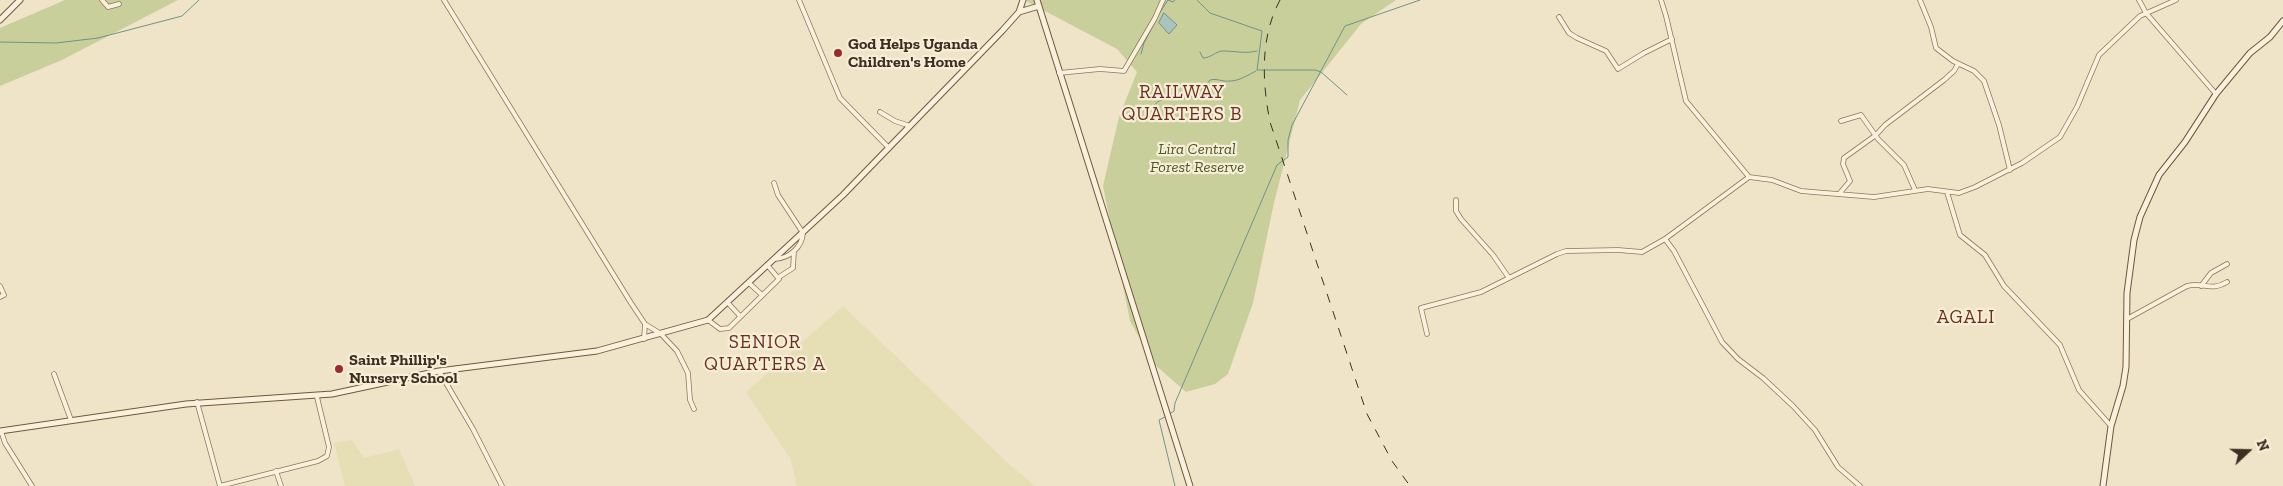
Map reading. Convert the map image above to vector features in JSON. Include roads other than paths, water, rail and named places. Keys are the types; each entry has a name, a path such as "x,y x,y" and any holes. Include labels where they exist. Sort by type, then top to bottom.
{"street":[{"path":"0,20 19,0"},
{"path":"102,0 108,7 119,4"},
{"path":"444,0 645,324 661,334 677,351 685,366 690,400 694,409"},
{"path":"799,0 840,98 889,148"},
{"path":"1019,12 1023,0"},
{"path":"1059,73 1100,69 1124,71 1155,18 1162,0"},
{"path":"1661,0 1686,101 1749,177 1772,180 1801,190 1880,197 1915,190 1964,191 2010,170 2060,138 2077,107 2098,56 2125,29 2146,13 2176,0"},
{"path":"1920,0 1931,27 1936,48 1958,64 1974,71 1984,81 1999,125 2010,170"},
{"path":"2139,0 2146,13 2216,94"},
{"path":"32,486 5,444 0,431 197,402 317,396 439,371 585,353 644,339 708,320 803,233 889,148 1019,12 1038,3 1190,486"},
{"path":"1558,17 1570,33 1577,38 1606,50 1618,69 1644,52 1672,39"},
{"path":"2103,486 2111,426 2123,386 2127,348 2129,266 2140,217 2159,175 2185,142 2216,94 2250,53 2270,37 2283,21"},
{"path":"1839,194 1850,182 1843,160 1876,135 1890,121 1910,108 1954,71 1958,64"},
{"path":"880,112 895,121 910,126"},
{"path":"1841,121 1861,115 1876,135 1904,165 1915,190"},
{"path":"1427,334 1421,308 1467,298 1561,252 1618,250 1642,252 1665,239 1721,200 1749,177"},
{"path":"774,183 778,195 803,233 802,241 794,251 784,258 775,259"},
{"path":"1946,192 1950,209 1961,237 1985,255 2004,286 2060,345 2079,390 2111,426"},
{"path":"1456,200 1456,211 1460,219 1493,255 1509,278"},
{"path":"1665,239 1678,258 1722,342 1738,359 1763,378 1794,406 1815,430 1838,467 1860,486"},
{"path":"708,320 723,330 729,328 779,277 793,268 794,251"},
{"path":"2201,286 2211,273 2227,264"},
{"path":"768,266 779,277"},
{"path":"2127,319 2188,286 2215,288 2227,282"},
{"path":"749,283 762,295"},
{"path":"0,286 4,296 0,298"},
{"path":"728,303 740,316"},
{"path":"644,339 645,324"},
{"path":"439,371 473,429 502,486"},
{"path":"54,374 71,420"},
{"path":"197,402 220,486 322,459 329,452 317,396"},
{"path":"276,472 281,486"}],"water":[{"path":"1164,13 1177,25 1169,34 1159,23"}],"waterway":[{"path":"0,42 56,43 98,38 182,16 199,0"},
{"path":"1168,0 1173,2 1175,0"},
{"path":"1159,14 1168,0"},
{"path":"1197,0 1210,13 1262,31 1257,70 1315,70 1321,72 1347,95"},
{"path":"1168,415 1174,411 1175,403 1277,165 1288,157 1288,140 1292,125 1345,26 1420,0"},
{"path":"1141,54 1144,43 1155,22"},
{"path":"1200,52 1203,58 1220,51 1257,51"},
{"path":"1153,107 1164,99 1192,96 1210,80 1233,81 1256,71"},
{"path":"1165,417 1159,420 1175,486"}],"railway":[{"path":"1280,0 1269,29 1264,60 1265,91 1270,122 1367,414 1392,461 1410,486"}],"place":[{"name":"God Helps Uganda Children's Home","path":"838,53"},
{"name":"Saint Phillip's Nursery School","path":"339,369"}],"district":[{"name":"RAILWAY QUARTERS B","path":"1182,104"},
{"name":"AGALI","path":"1966,318"},
{"name":"SENIOR QUARTERS A","path":"765,354"}],"park label":[{"name":"Lira Central Forest Reserve","path":"1197,158"}]}
